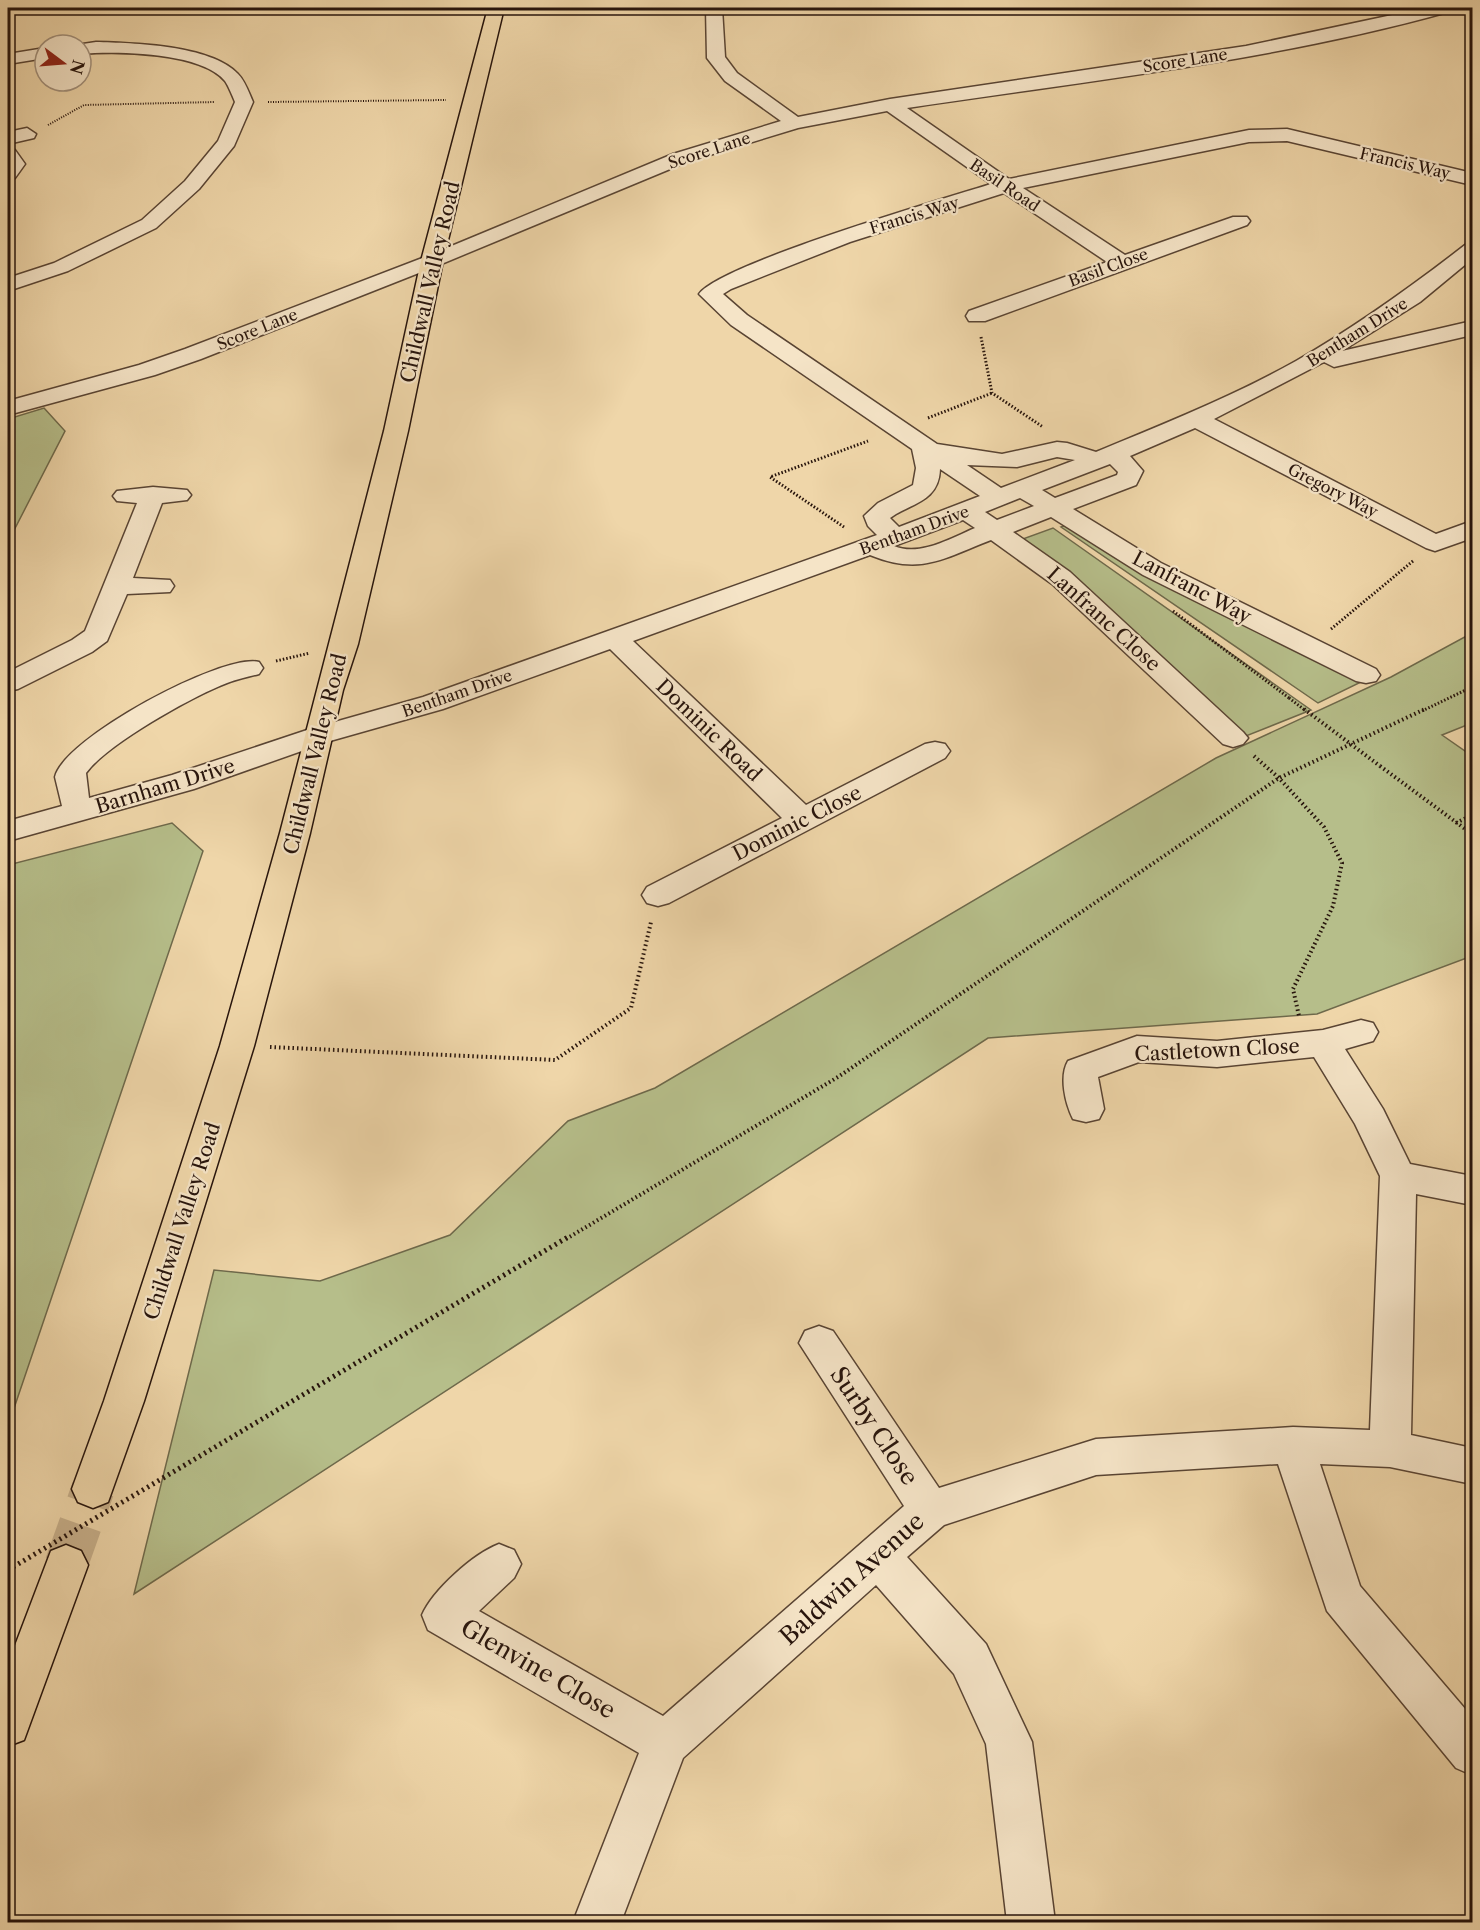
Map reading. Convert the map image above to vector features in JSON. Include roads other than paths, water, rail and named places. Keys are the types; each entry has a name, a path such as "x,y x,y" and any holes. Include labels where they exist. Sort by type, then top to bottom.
{"main road":[{"name":"Childwall Valley Road","path":"93,1489 128,1390 237,1046 320,735 329,690 344,644 396,431 432,261 496,8"},
{"path":"8,1724 66,1565"}],"street":[{"path":"714,8 716,58 731,77 795,123"},
{"name":"Score Lane","path":"8,408 147,370 193,354 432,261 680,158 795,123 890,105 1246,51 1410,17 1442,8"},
{"path":"8,285 61,267 149,224 192,186 220,151 244,102 230,76 197,60 141,48 93,49"},
{"path":"8,58 33,55"},
{"name":"Basil Road","path":"890,105 1121,262"},
{"path":"8,138 27,134"},
{"name":"Francis Way","path":"1011,494 924,449 739,320 710,294 723,284 843,238 1006,186 1249,136 1287,135 1473,179"},
{"path":"8,154 15,164 8,174"},
{"name":"Basil Close","path":"977,316 1240,220"},
{"name":"Bentham Drive","path":"320,735 433,703 615,639 1105,458 1196,419 1303,366 1372,324 1442,275 1473,249"},
{"path":"1372,324 1387,333 1417,339"},
{"path":"1303,366 1473,328"},
{"name":"Gregory Way","path":"1196,419 1435,543 1473,529"},
{"path":"871,546 900,558 918,559 1127,480 1131,471 1105,458 1060,448 1018,460 1003,461 924,449 929,473 925,485 915,496 877,516 877,522 896,536"},
{"name":"Lanfranc Way","path":"1011,494 1055,507 1152,569 1366,675"},
{"path":"8,683 93,639 100,631 152,495"},
{"name":"Lanfranc Close","path":"966,510 1066,582 1233,738"},
{"path":"118,586 161,586"},
{"name":"Dominic Road","path":"615,639 803,820"},
{"path":"79,812 70,774 73,767 84,757 114,735 198,685 216,677 249,668"},
{"name":"Barnham Drive","path":"8,831 206,774 320,735"},
{"name":"Dominic Close","path":"658,895 935,751"},
{"name":"Castletown Close","path":"1086,1109 1080,1070 1137,1049 1217,1054 1323,1043 1361,1032"},
{"name":"Castletown Close","path":"1323,1043 1370,1119 1398,1176 1390,1449"},
{"path":"1398,1176 1473,1190"},
{"name":"Surby Close","path":"819,1343 930,1510"},
{"path":"1293,1445 1341,1597 1473,1752"},
{"name":"Baldwin Avenue","path":"597,1923 666,1743 930,1510 1096,1457 1293,1445 1390,1449 1473,1467"},
{"path":"879,1557 970,1659 1009,1742 1031,1923"},
{"name":"Glenvine Close","path":"499,1564 444,1615 666,1743"}],"tunnel":[{"path":"66,1565 93,1489"}]}
